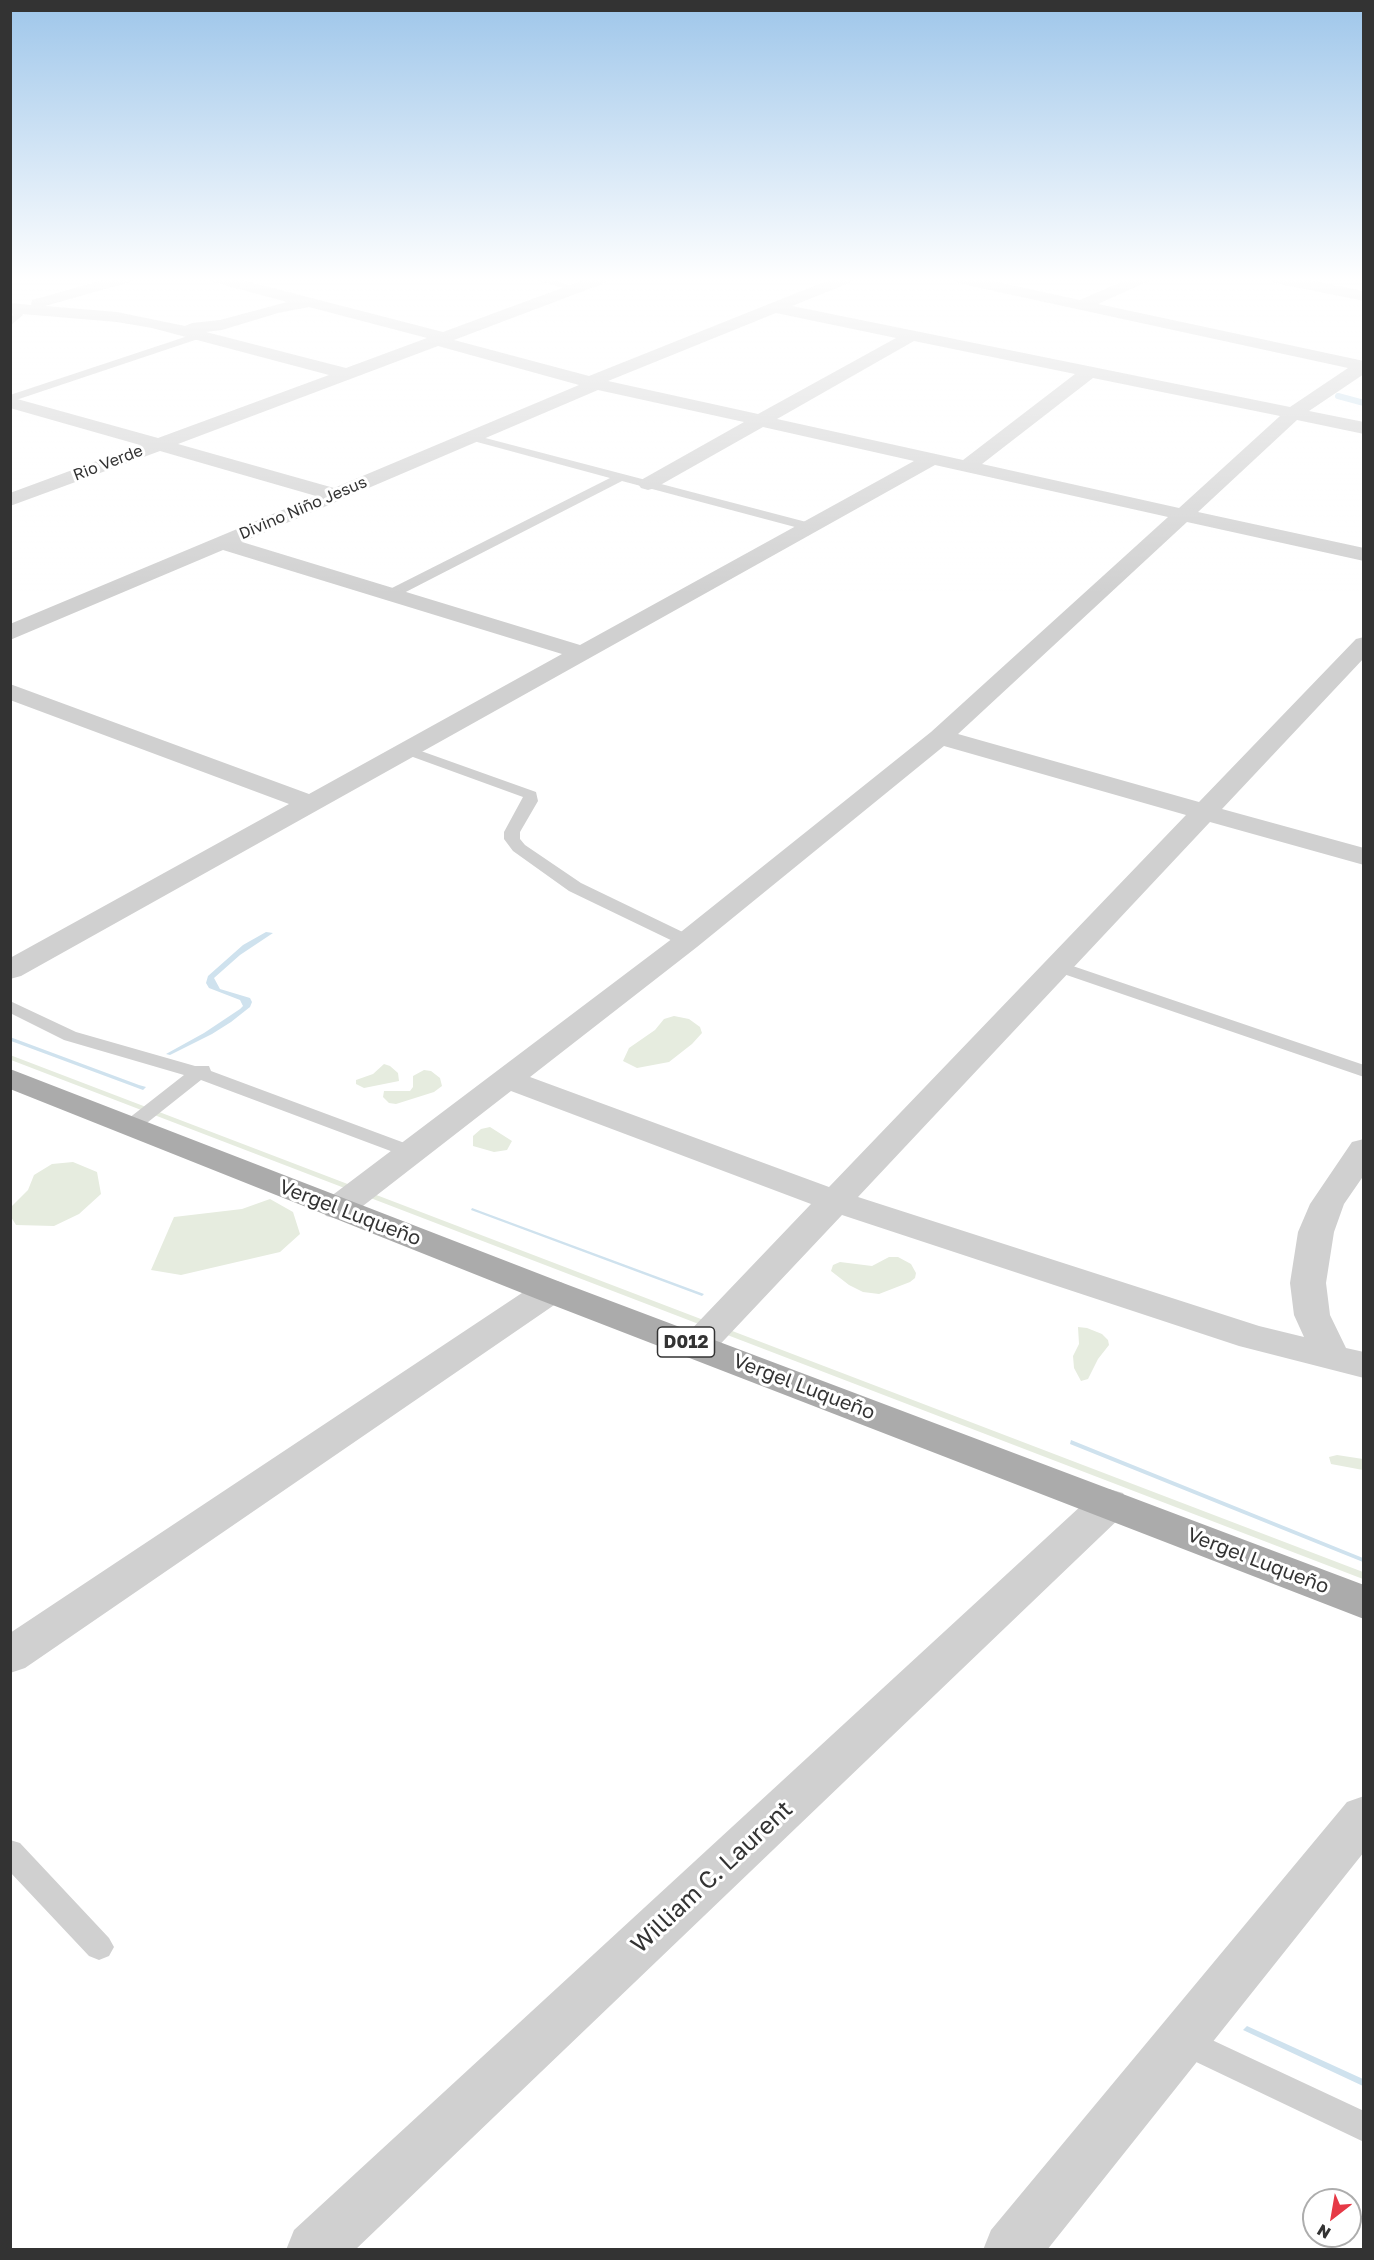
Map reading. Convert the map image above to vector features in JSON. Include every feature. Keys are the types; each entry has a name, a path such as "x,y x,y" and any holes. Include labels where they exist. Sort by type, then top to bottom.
{"main road":[{"name":"Vergel Luqueño","path":"10,1078 550,1292 698,1346 1364,1603"}],"street":[{"name":"Rio Verde","path":"10,500 321,383"},
{"name":"Divino Niño Jesus","path":"10,633 592,383"},
{"path":"595,383 1364,555"},
{"path":"648,484 828,383"},
{"path":"966,467 1074,383"},
{"path":"1145,383 1364,428"},
{"path":"338,1208 687,941 940,737 1293,414 1338,383"},
{"path":"10,401 336,495"},
{"path":"10,970 932,459"},
{"path":"222,543 583,652"},
{"path":"698,1346 1364,644"},
{"path":"10,692 310,804"},
{"path":"940,737 1364,857"},
{"path":"507,1079 835,1201 1252,1337 1348,1361"},
{"path":"1348,1361 1312,1315 1308,1283 1314,1242 1327,1204 1364,1149"},
{"path":"10,1656 550,1292"},
{"name":"William C. Laurent","path":"333,2243 1109,1504"},
{"path":"1011,2250 1364,1816"}],"lane":[{"path":"10,401 60,383"},
{"path":"470,437 810,527"},
{"path":"391,594 621,477"},
{"path":"407,750 531,795 530,801 512,832 512,839 519,848 575,887 627,915 687,941"},
{"path":"1058,966 1364,1071"},
{"path":"10,1006 70,1036 200,1072 411,1152"},
{"path":"131,1126 200,1072"},
{"path":"10,1852 99,1947"},
{"path":"1182,2040 1364,2127"}],"shaded area":[{"path":"674,1016 689,1019 700,1027 702,1033 692,1044 669,1062 637,1068 623,1061 629,1048 655,1030 664,1019"},
{"path":"10,1055 1363,1572 1363,1579 11,1060"},
{"path":"384,1064 398,1073 399,1081 364,1088 356,1084 356,1080 373,1074"},
{"path":"424,1070 431,1071 440,1078 442,1086 434,1092 396,1104 389,1103 383,1097 384,1091 410,1091 413,1087 413,1076"},
{"path":"490,1127 512,1141 507,1150 494,1152 473,1146 473,1136 481,1129"},
{"path":"73,1162 97,1172 101,1194 79,1214 54,1226 16,1225 11,1217 11,1207 28,1190 34,1175 52,1164"},
{"path":"270,1199 293,1212 300,1234 280,1252 181,1275 151,1270 174,1217 242,1209"},
{"path":"889,1257 898,1257 911,1264 916,1273 915,1278 879,1294 863,1292 849,1285 831,1271 833,1265 840,1262 872,1266"},
{"path":"1078,1327 1102,1334 1108,1340 1109,1345 1098,1359 1088,1379 1081,1381 1074,1368 1073,1356 1079,1344"},
{"path":"1337,1455 1363,1459 1363,1470 1331,1464 1329,1457"}],"water":[{"path":"266,932 273,933 240,955 214,978 220,989 250,998 252,1002 250,1007 212,1034 170,1055 166,1054 204,1033 243,1006 240,1000 209,988 206,983 208,976 243,945"},
{"path":"10,1037 146,1087 143,1090 11,1041"},
{"path":"472,1208 704,1294 702,1296 471,1210"},
{"path":"1071,1440 1363,1558 1363,1562 1070,1444"},
{"path":"1247,2026 1363,2079 1363,2086 1243,2030"}],"waterway":[{"path":"1338,396 1364,403"}]}
